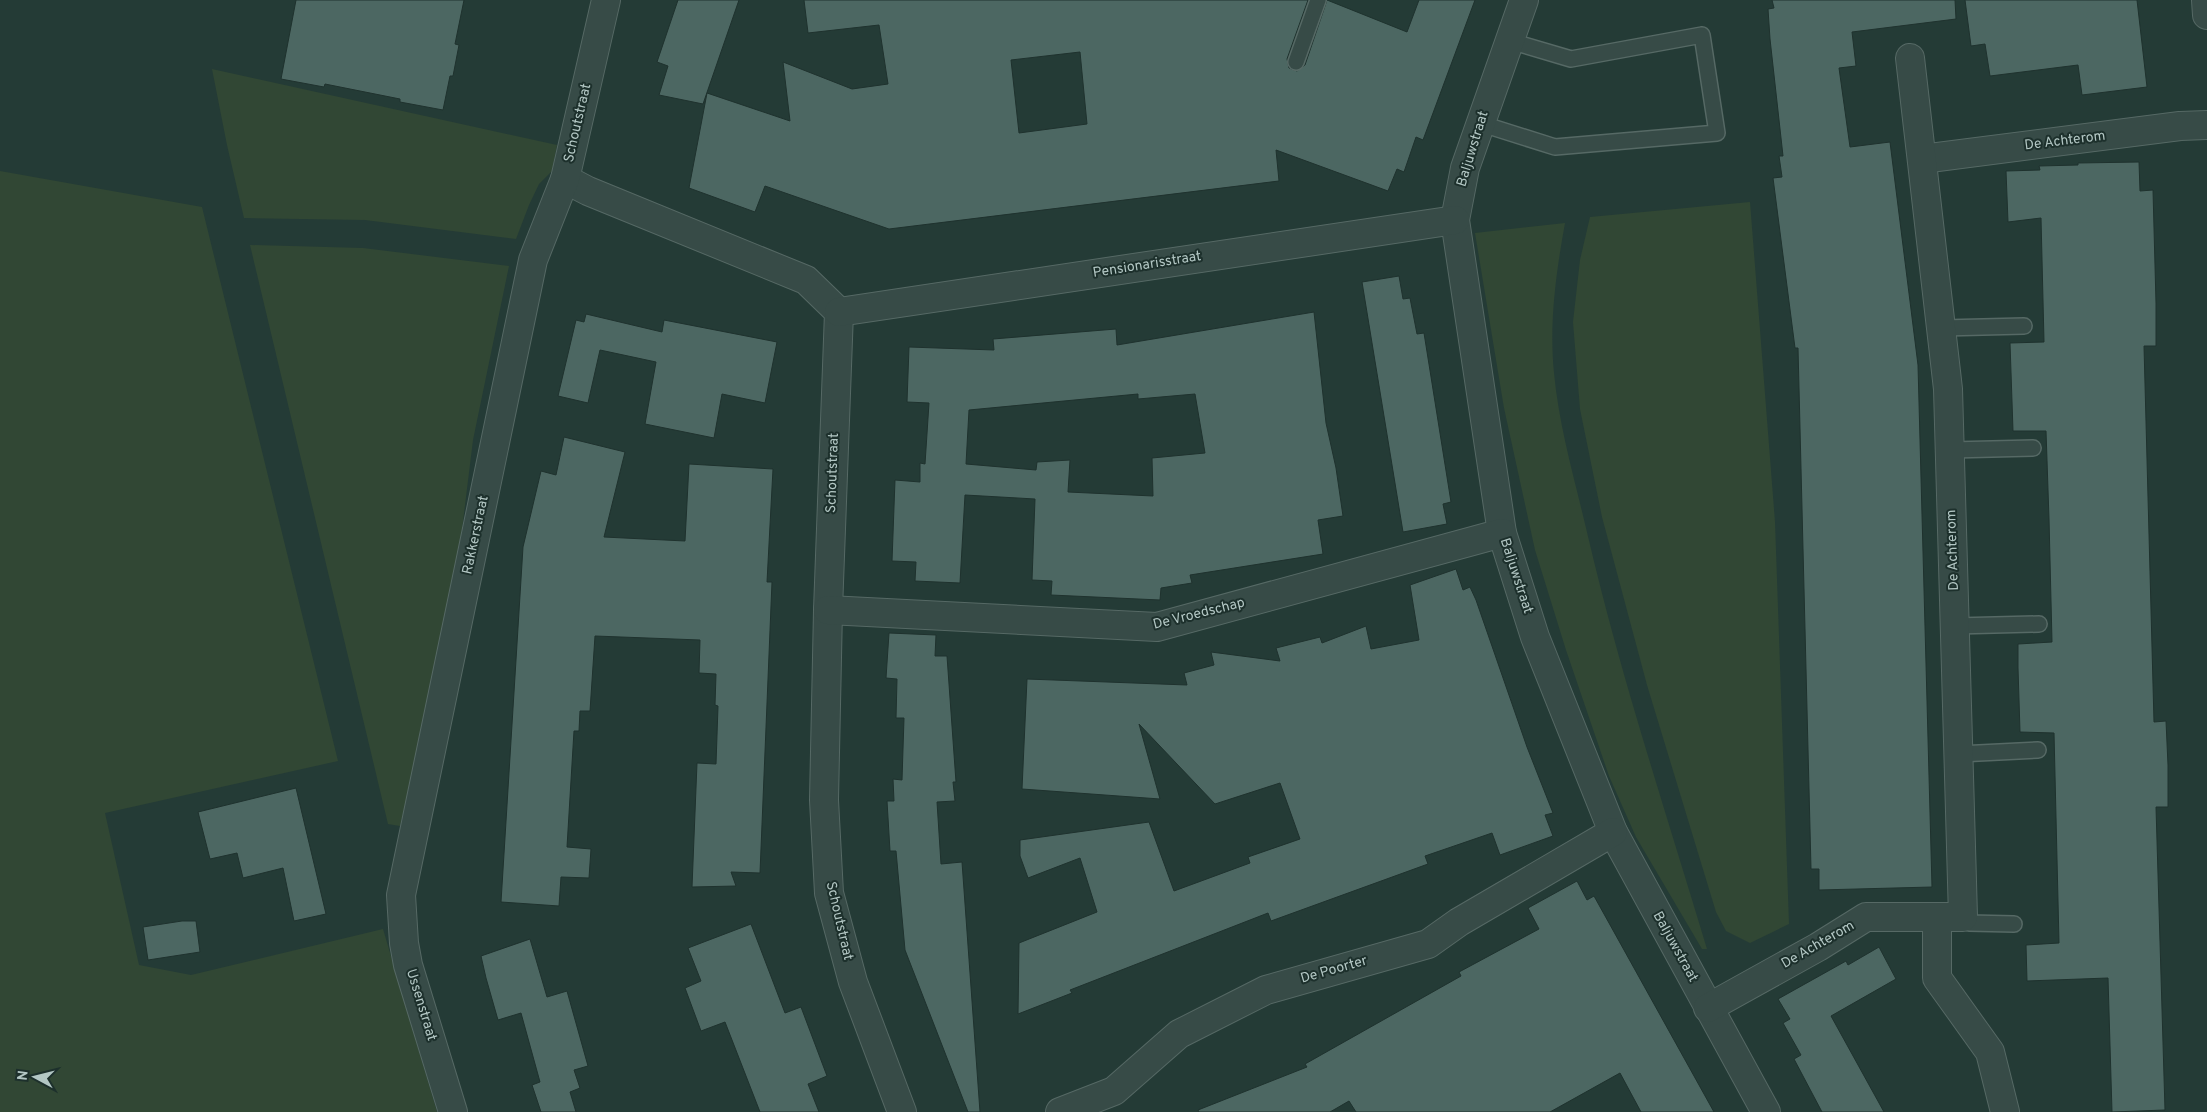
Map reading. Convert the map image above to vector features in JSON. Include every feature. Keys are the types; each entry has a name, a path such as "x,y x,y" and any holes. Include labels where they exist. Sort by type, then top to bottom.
{"street":[{"name":"Schoutstraat","path":"606,0 565,179 588,191 806,280 839,312 828,610 824,800 829,893 853,982 902,1112"},
{"name":"Baljuwstraat","path":"1524,0 1465,168 1455,220 1502,533 1535,637 1612,832 1766,1112"},
{"path":"2206,0 2207,15"},
{"name":"De Achterom","path":"1910,58 1942,328 1951,450 1959,754 1950,918 1937,978 1990,1052 2005,1112"},
{"name":"De Achterom","path":"1922,159 2180,126 2207,125"},
{"name":"Rakkerstraat","path":"401,895 533,260 565,179"},
{"name":"Pensionarisstraat","path":"839,312 1455,220"},
{"name":"De Vroedschap","path":"828,610 1157,627 1502,533"},
{"name":"De Poorter","path":"1060,1112 1114,1091 1179,1034 1266,990 1428,944 1459,922 1612,832"},
{"name":"Ussenstraat","path":"401,895 404,943 408,965 453,1112"},
{"name":"De Achterom","path":"1708,1008 1818,947 1866,917 1950,918"}],"lane":[{"path":"1296,62 1318,0"},
{"path":"1480,124 1555,147 1717,133 1702,35 1571,59 1510,41"},
{"path":"1942,328 2024,326"},
{"path":"1951,450 2033,448"},
{"path":"1955,626 2039,624"},
{"path":"1959,754 2038,750"},
{"path":"1950,918 1969,923 2014,924"}],"green space":[{"path":"212,69 557,145 552,171 539,184 516,239 365,220 244,218"},
{"path":"0,171 202,207 338,761 105,813 139,965 191,975 383,929 437,1112 0,1112"},
{"path":"1750,202 1775,522 1789,924 1750,943 1726,931 1716,912 1647,685 1602,517 1580,409 1573,322 1580,260 1590,217"},
{"path":"1565,223 1556,279 1552,336 1556,393 1563,432 1613,634 1643,740 1707,949 1702,949 1636,837 1609,776 1566,650 1535,550 1504,408 1475,233"},
{"path":"250,245 363,248 509,266 473,440 452,611 400,826 388,824"}],"building":[{"path":"296,0 464,0 455,44 459,45 453,76 450,76 443,110 325,84 324,87 281,79"},
{"path":"678,0 739,0 703,104 659,95 668,66 657,62"},
{"path":"804,0 1308,0 1287,59 1289,68 1297,71 1305,65 1327,0 1407,32 1419,0 1475,0 1423,140 1416,137 1404,172 1397,169 1388,191 1276,150 1279,181 889,229 765,186 755,212 689,188 707,93 790,121 783,62 852,89 888,84 879,25 808,33","holes":["1080,52 1087,124 1019,133 1011,60"]},
{"path":"1772,0 1955,0 1956,19 1852,32 1856,66 1839,68 1850,147 1890,142 1918,365 1932,887 1819,890 1819,869 1811,869 1798,348 1795,348 1773,178 1782,177 1779,156 1783,156 1770,39 1768,9 1774,8"},
{"path":"1965,0 2137,0 2147,87 2082,95 2078,65 1990,76 1985,44 1971,46"},
{"path":"2139,162 2140,191 2153,190 2156,346 2144,346 2154,722 2166,721 2168,765 2168,807 2156,807 2165,1110 2112,1112 2108,978 2027,981 2026,945 2059,943 2054,733 2020,732 2018,668 2018,644 2052,642 2049,519 2046,431 2013,431 2010,343 2044,342 2041,218 2008,222 2006,171 2040,170 2039,166 2078,165 2078,163"},
{"path":"1399,276 1403,299 1410,298 1417,334 1424,333 1451,502 1443,504 1447,524 1403,532 1362,282"},
{"path":"1314,312 1326,423 1336,468 1343,516 1318,520 1323,554 1190,575 1192,583 1161,588 1160,600 1051,595 1052,581 1032,580 1035,499 965,495 960,583 915,581 916,562 892,561 895,480 920,482 920,463 925,464 929,403 907,402 909,347 994,350 993,339 1116,329 1117,345","holes":["1138,394 1138,399 1195,394 1205,453 1152,458 1153,496 1068,492 1070,460 1037,462 1036,470 966,464 969,410"]},
{"path":"586,314 662,332 664,320 777,342 765,403 722,394 714,438 645,424 656,362 600,350 588,403 558,396 576,320 584,322"},
{"path":"564,437 625,452 604,537 685,541 689,464 773,469 767,582 772,582 760,873 731,872 736,886 692,887 697,763 716,764 718,706 715,705 716,674 699,673 700,640 595,636 590,711 580,711 579,731 574,731 567,847 591,849 589,878 561,877 559,906 501,902 523,547 541,471 556,475"},
{"path":"1456,569 1463,590 1470,587 1476,600 1527,747 1553,813 1545,815 1553,836 1500,855 1492,833 1425,856 1428,864 1271,921 1268,913 1070,990 1072,993 1018,1014 1019,943 1097,912 1080,858 1028,878 1020,856 1020,840 1149,822 1174,891 1250,863 1248,857 1300,839 1280,783 1215,804 1139,724 1160,799 1022,789 1027,679 1187,685 1184,673 1214,665 1211,652 1280,661 1276,648 1320,637 1322,643 1366,626 1371,649 1419,640 1410,585"},
{"path":"889,633 936,635 935,656 947,656 956,782 953,782 955,801 937,802 941,864 962,862 980,1112 968,1112 905,950 896,851 890,851 887,801 894,801 893,779 902,780 904,718 896,718 897,679 886,678"},
{"path":"296,788 326,914 294,921 283,868 243,878 237,853 210,859 198,812"},
{"path":"1577,881 1587,900 1594,896 1714,1112 1641,1112 1620,1073 1550,1112 1356,1112 1349,1101 1330,1112 1199,1112 1198,1110 1307,1067 1305,1064 1461,976 1459,972 1539,929 1528,908"},
{"path":"182,921 196,921 200,952 148,960 143,927"},
{"path":"751,924 785,1013 801,1007 827,1076 808,1084 819,1112 760,1112 725,1022 701,1031 685,988 701,981 688,948"},
{"path":"530,939 547,997 567,991 588,1066 574,1070 580,1088 570,1092 576,1112 541,1112 532,1085 540,1082 521,1013 498,1020 486,978 481,956"},
{"path":"1879,947 1896,979 1831,1016 1884,1112 1822,1112 1794,1059 1801,1055 1783,1023 1790,1019 1778,999 1846,961 1848,965"}]}
